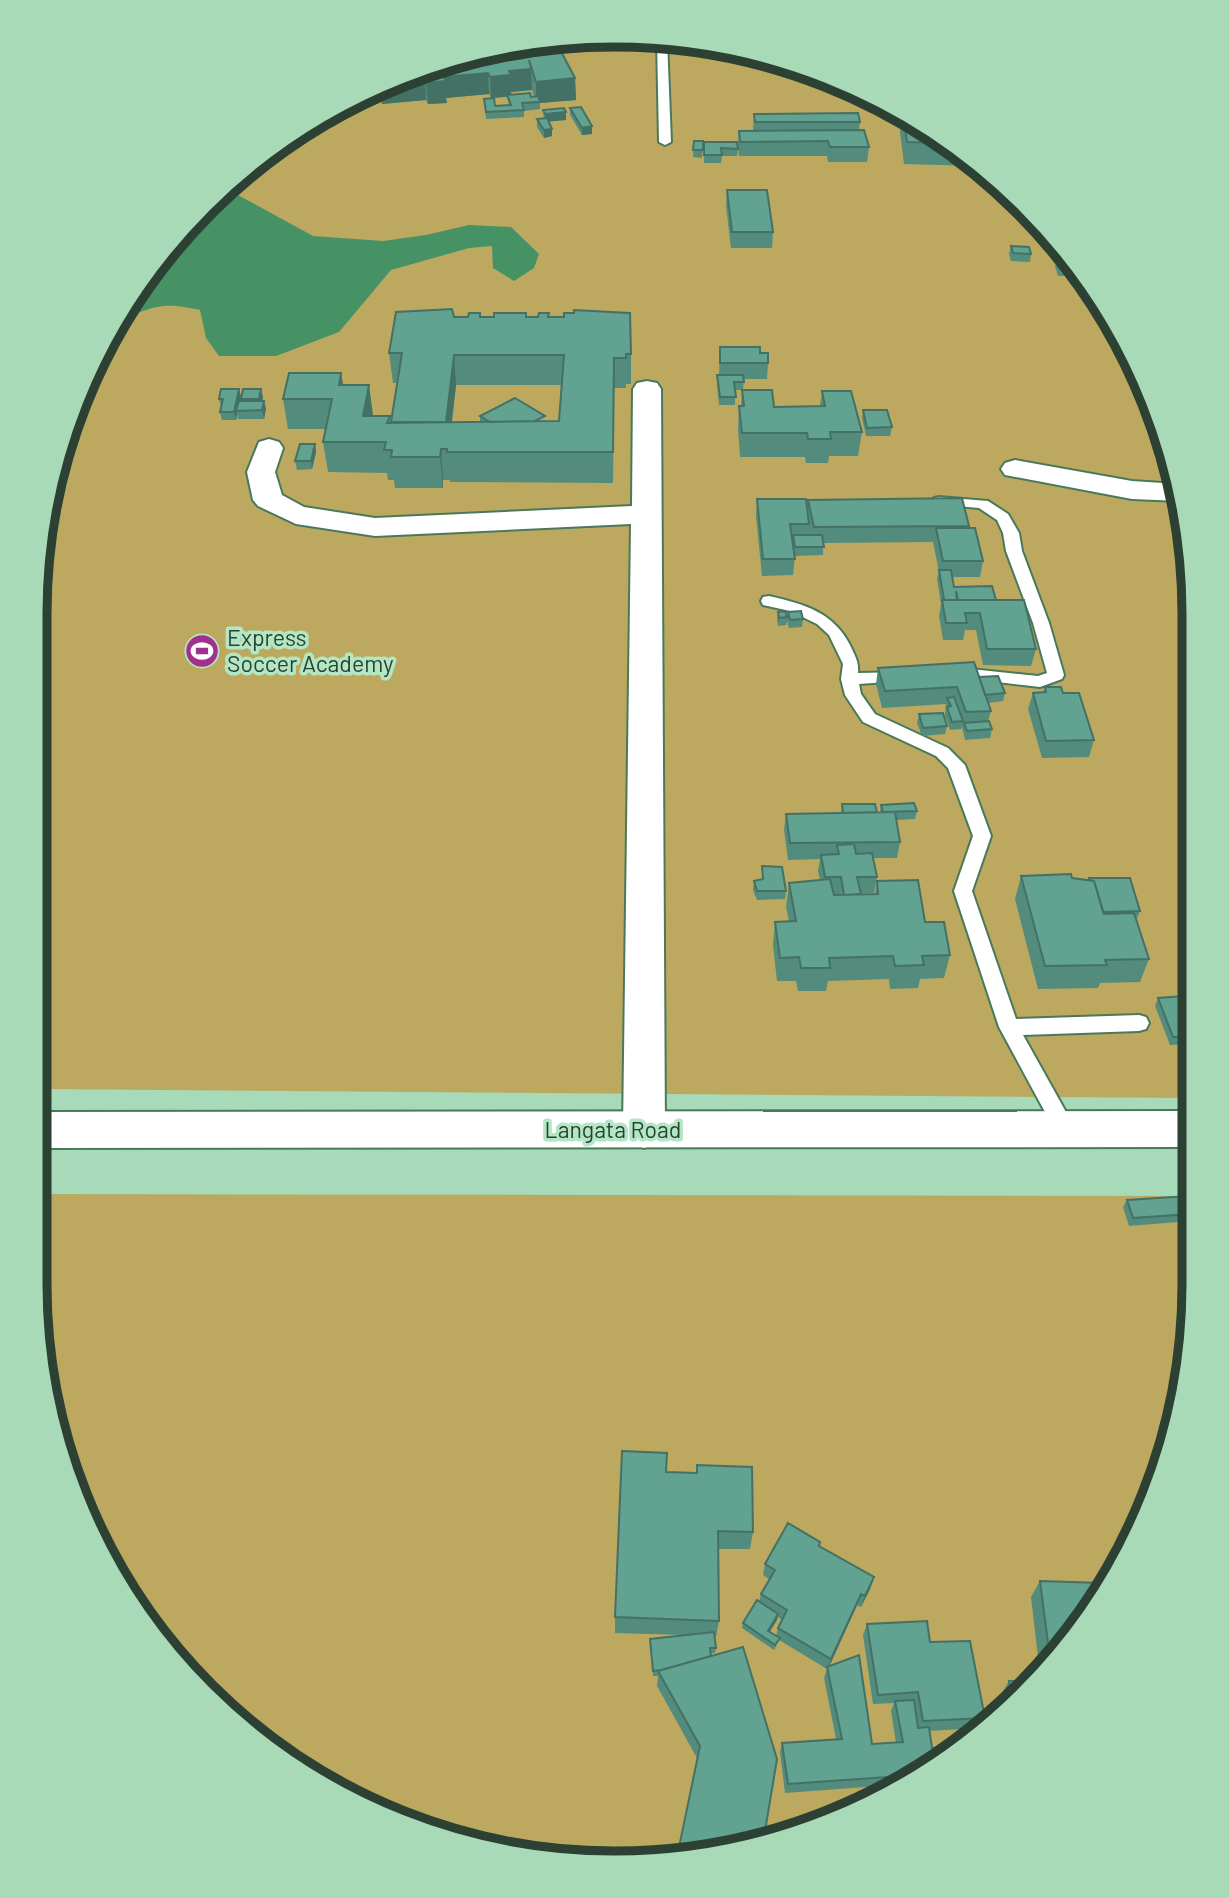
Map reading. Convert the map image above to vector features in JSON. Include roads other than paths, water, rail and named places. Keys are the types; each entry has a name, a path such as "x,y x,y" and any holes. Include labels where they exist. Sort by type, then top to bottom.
{"street":[{"path":"644,1130 647,389"},
{"path":"268,449 261,472 268,500 296,515 375,527 647,514"},
{"path":"1014,469 1132,490 1168,492"},
{"name":"Langata Road","path":"47,1130 1182,1129"}],"lane":[{"path":"662,49 665,142"},
{"path":"849,679 957,672 1040,682 1056,675 1041,623 1014,551 1011,533 1003,517 983,504 920,501"},
{"path":"769,601 795,607 823,620 836,633 851,664 849,679 853,695 869,718 942,752 956,765 982,835 963,891 1009,1027 1065,1129"},
{"path":"1009,1027 1139,1023"}],"place":[{"name":"Express Soccer Academy","path":"202,651"}]}
